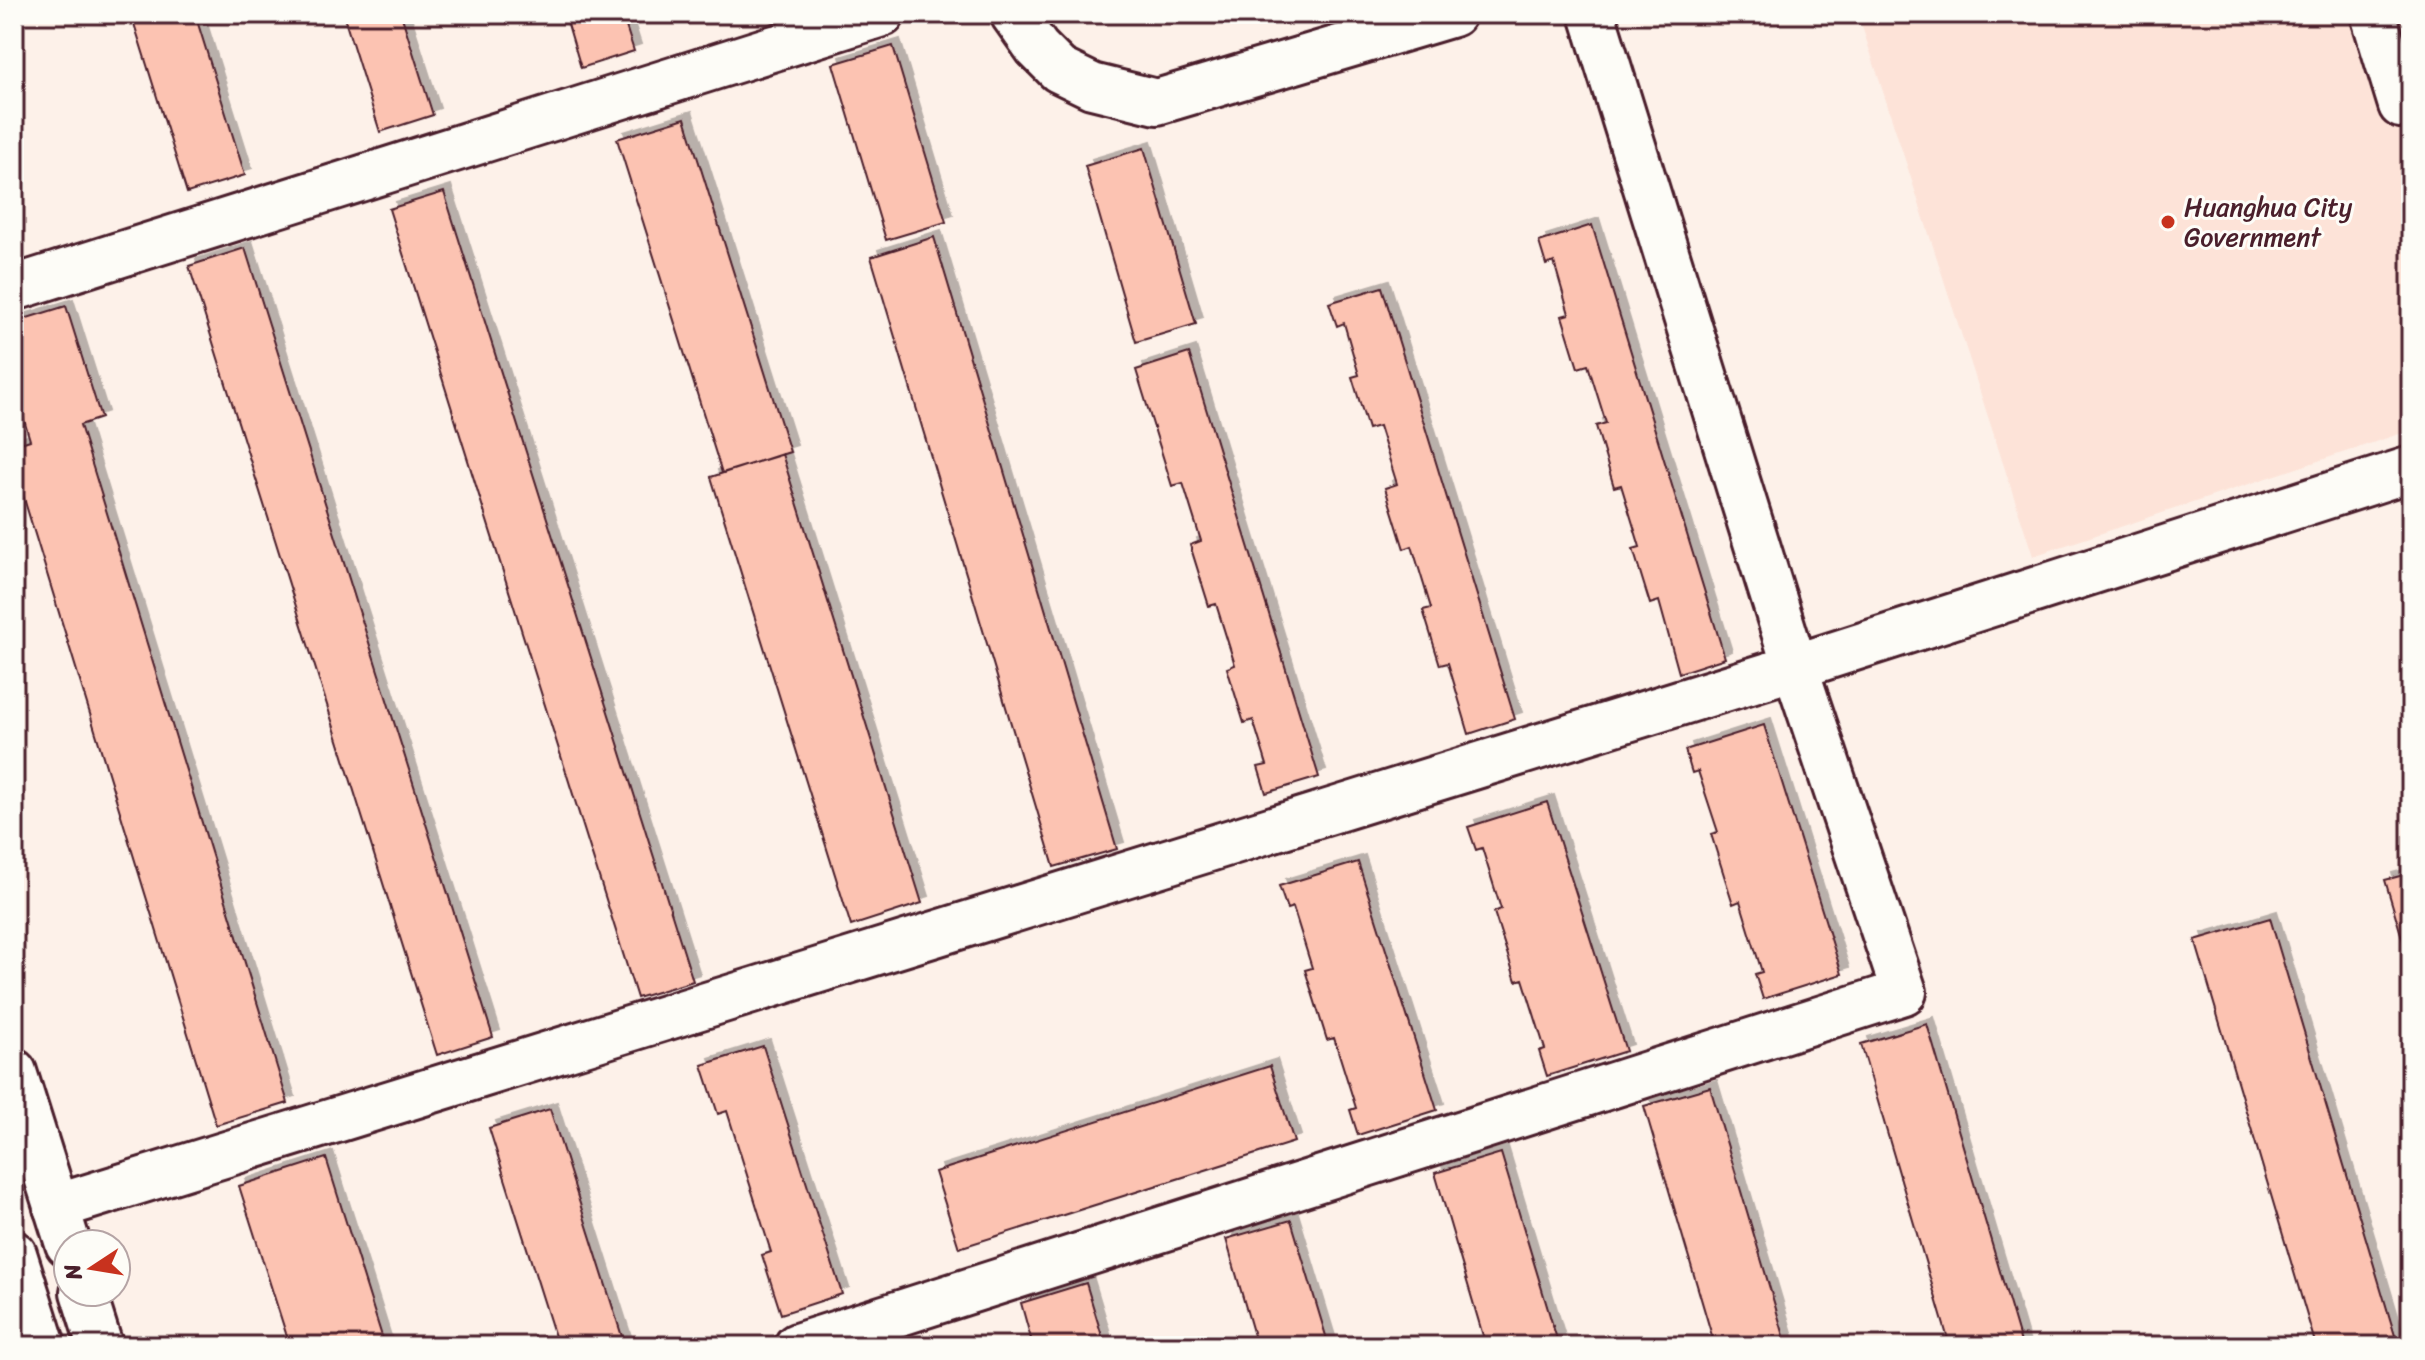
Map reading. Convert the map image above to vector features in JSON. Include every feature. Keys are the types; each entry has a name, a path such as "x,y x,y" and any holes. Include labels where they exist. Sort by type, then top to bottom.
{"street":[{"path":"14,288 882,14"},
{"path":"1013,14 1037,48 1059,70 1092,86 1157,102 1453,14"},
{"path":"797,1346 1904,992 1795,667 1592,14"},
{"path":"2373,14 2401,105 2411,102"},
{"path":"14,1072 62,1226 2411,469"},
{"path":"14,1254 43,1346"},
{"path":"88,1308 100,1346"}],"shaded area":[{"name":"Huanghua City Government","path":"1858,14 2411,14 2411,430 2033,556"}],"building":[{"path":"131,14 195,14 245,175 187,193"},
{"path":"343,14 401,14 433,115 380,132"},
{"path":"565,14 622,14 634,51 581,68"},
{"path":"893,46 946,222 886,240 833,64"},
{"path":"685,118 790,452 722,473 617,139"},
{"path":"1144,148 1196,324 1136,342 1085,166"},
{"path":"444,192 693,981 637,998 389,209"},
{"path":"1592,225 1725,658 1679,673 1659,601 1650,604 1633,549 1640,547 1621,485 1614,487 1596,426 1606,423 1588,365 1578,368 1562,316 1569,314 1554,262 1546,265 1539,242"},
{"path":"934,237 1117,849 1054,867 871,257"},
{"path":"245,248 493,1037 437,1055 189,266"},
{"path":"1382,287 1515,719 1469,734 1448,663 1440,665 1423,610 1431,608 1412,546 1404,549 1385,488 1397,484 1379,426 1368,429 1352,377 1359,375 1344,323 1337,326 1329,303"},
{"path":"66,306 101,418 80,425 288,1103 216,1125 14,466 14,445 30,440 14,387 14,322"},
{"path":"1189,353 1319,777 1266,793 1258,767 1267,765 1253,720 1244,723 1227,668 1235,665 1216,604 1209,606 1190,545 1201,541 1183,483 1172,486 1136,370"},
{"path":"782,454 922,903 851,926 711,477"},
{"path":"1764,725 1842,974 1763,999 1755,974 1762,972 1740,901 1733,904 1711,834 1718,832 1698,771 1692,773 1685,750"},
{"path":"1547,802 1626,1051 1547,1076 1539,1051 1545,1049 1523,979 1516,981 1494,912 1501,909 1482,848 1476,850 1468,827"},
{"path":"1358,862 1437,1110 1358,1135 1350,1110 1356,1108 1334,1038 1327,1040 1305,970 1312,968 1293,907 1287,909 1279,886"},
{"path":"2411,873 2411,968 2385,880"},
{"path":"2270,918 2396,1339 2372,1346 2316,1346 2195,940"},
{"path":"1927,1024 2022,1346 1950,1346 1861,1044"},
{"path":"763,1046 842,1294 781,1314 762,1255 771,1252 727,1111 718,1114 702,1065"},
{"path":"1270,1066 1294,1142 959,1248 935,1172"},
{"path":"1710,1087 1787,1346 1715,1346 1644,1106"},
{"path":"550,1109 625,1346 558,1346 489,1128"},
{"path":"1501,1153 1559,1346 1486,1346 1435,1173"},
{"path":"326,1158 385,1346 290,1346 239,1186"},
{"path":"1291,1220 1329,1346 1257,1346 1226,1239"},
{"path":"1086,1283 1105,1346 1033,1346 1021,1303"}],"place":[{"name":"Huanghua City Government","path":"2168,222"}]}
